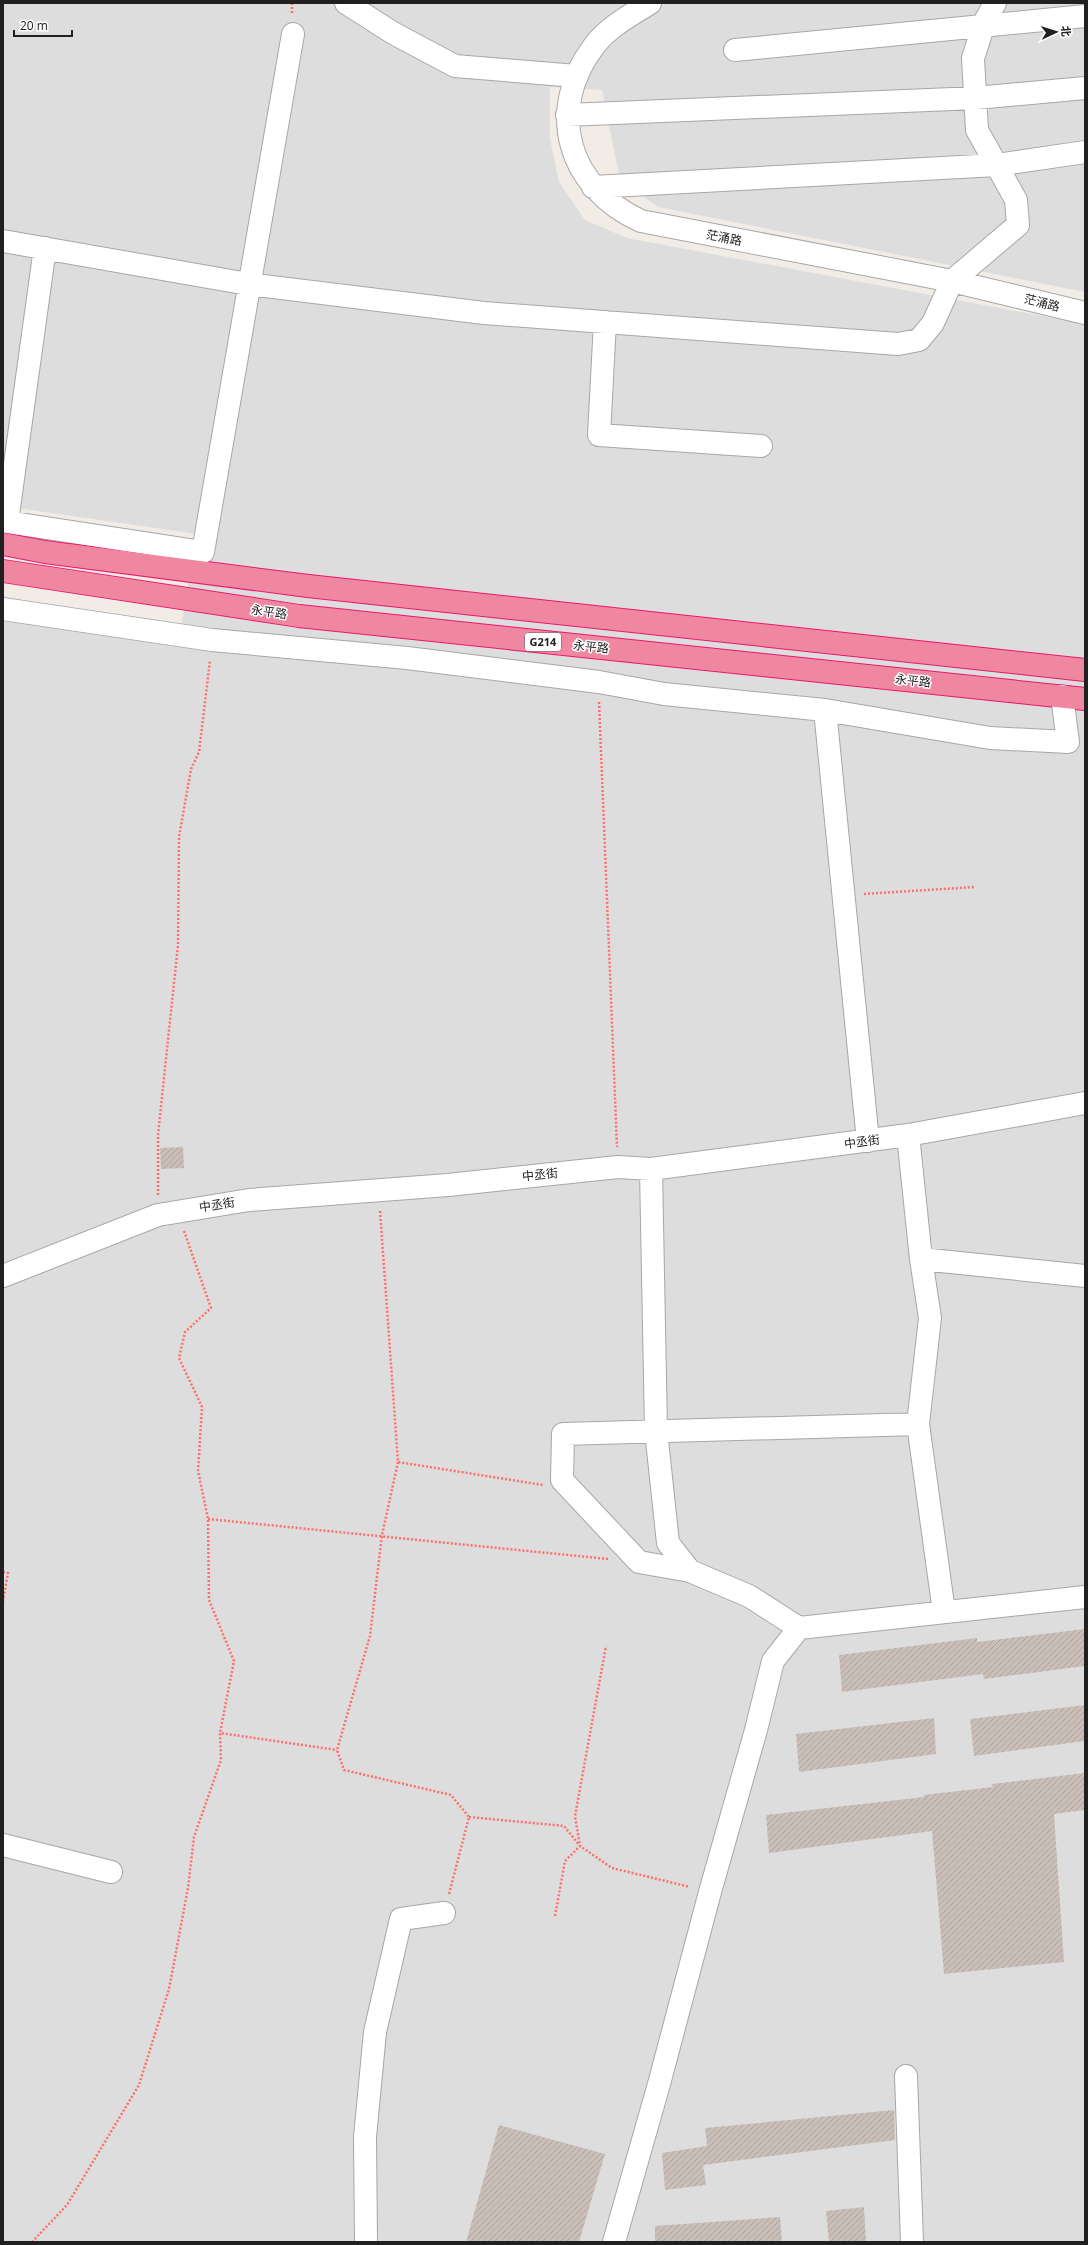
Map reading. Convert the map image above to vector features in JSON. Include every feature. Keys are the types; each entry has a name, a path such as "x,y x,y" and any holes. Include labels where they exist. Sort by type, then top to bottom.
{"highway":[{"path":"3,544 45,552 308,586 1085,670"},
{"name":"永平路","path":"3,571 299,616 1085,699"}],"street":[{"path":"346,3 393,33 455,66 576,76"},
{"name":"茫涌路","path":"650,3 616,26 595,44 576,76 569,101 568,115 573,151 582,172 593,187 615,207 641,221 952,281 1085,313"},
{"path":"3,240 248,284 484,314 898,344 919,340 933,323 952,281 1018,225 1016,200 977,130 973,58 983,27 995,3"},
{"path":"734,50 1085,16"},
{"path":"45,248 7,522 203,552 292,34"},
{"path":"568,115 976,98 1085,88"},
{"path":"593,187 997,166 1085,152"},
{"path":"605,322 600,435 761,446"},
{"path":"3,609 212,640 407,658 598,682 664,694 825,710 990,738 1077,744 1062,696"},
{"path":"825,710 868,1141"},
{"name":"中丞街","path":"3,1276 168,1213 249,1200 378,1190 618,1167 651,1169 908,1136 1085,1104"},
{"path":"908,1136 921,1259 930,1318 918,1424 944,1612"},
{"path":"651,1169 656,1431 668,1543 690,1571"},
{"path":"921,1259 1085,1276"},
{"path":"918,1424 563,1434 562,1480 639,1562 690,1571 749,1596 799,1628 1085,1597"},
{"path":"614,2242 660,2084 710,1892 756,1730 773,1661 799,1628"},
{"path":"3,1845 111,1872"},
{"path":"366,2242 365,2137 375,2032 399,1926 401,1919 444,1913"},
{"path":"906,2076 912,2242"}],"path":[{"path":"32,2242 67,2205 140,2085 169,1989 188,1888 194,1837 221,1760 220,1733 234,1661 209,1600 208,1519 198,1471 202,1407 179,1358 185,1332 211,1308 168,1213 158,1135 178,945 179,837 191,769 199,752 212,640"},
{"path":"598,682 618,1167"},
{"path":"844,896 975,886"},
{"path":"378,1190 398,1462 382,1535 370,1636 337,1750 344,1770 451,1795 469,1817 564,1826 580,1846 612,1868 710,1892"},
{"path":"398,1462 571,1490"},
{"path":"208,1519 382,1535 639,1562"},
{"path":"3,1572 8,1573 3,1600"},
{"path":"580,1846 575,1816 606,1646"},
{"path":"220,1733 337,1750"},
{"path":"444,1913 469,1817"},
{"path":"555,1916 565,1861 580,1846"}],"shaded area":[{"path":"3,3 1085,3 1085,292 658,207 620,180 602,90 550,87 550,139 559,182 585,220 627,238 1085,324 1085,2242 3,2242 3,596 180,631 197,534 3,506"}],"building":[{"path":"183,1147 184,1168 161,1169 160,1148"},
{"path":"1085,1629 1085,1666 984,1679 983,1674 842,1692 839,1655 977,1638 977,1642"},
{"path":"1085,1705 1085,1741 974,1756 970,1719"},
{"path":"934,1718 936,1754 799,1772 796,1734"},
{"path":"1085,1773 1085,1810 1054,1814 1064,1962 944,1974 932,1831 769,1853 766,1815 924,1797 924,1795 993,1787 992,1784"},
{"path":"894,2110 895,2140 703,2165 706,2185 665,2190 662,2153 707,2146 705,2128"},
{"path":"499,2125 605,2154 579,2242 466,2242"},
{"path":"864,2207 866,2242 829,2242 826,2211"},
{"path":"780,2217 782,2242 655,2242 655,2226"}]}
